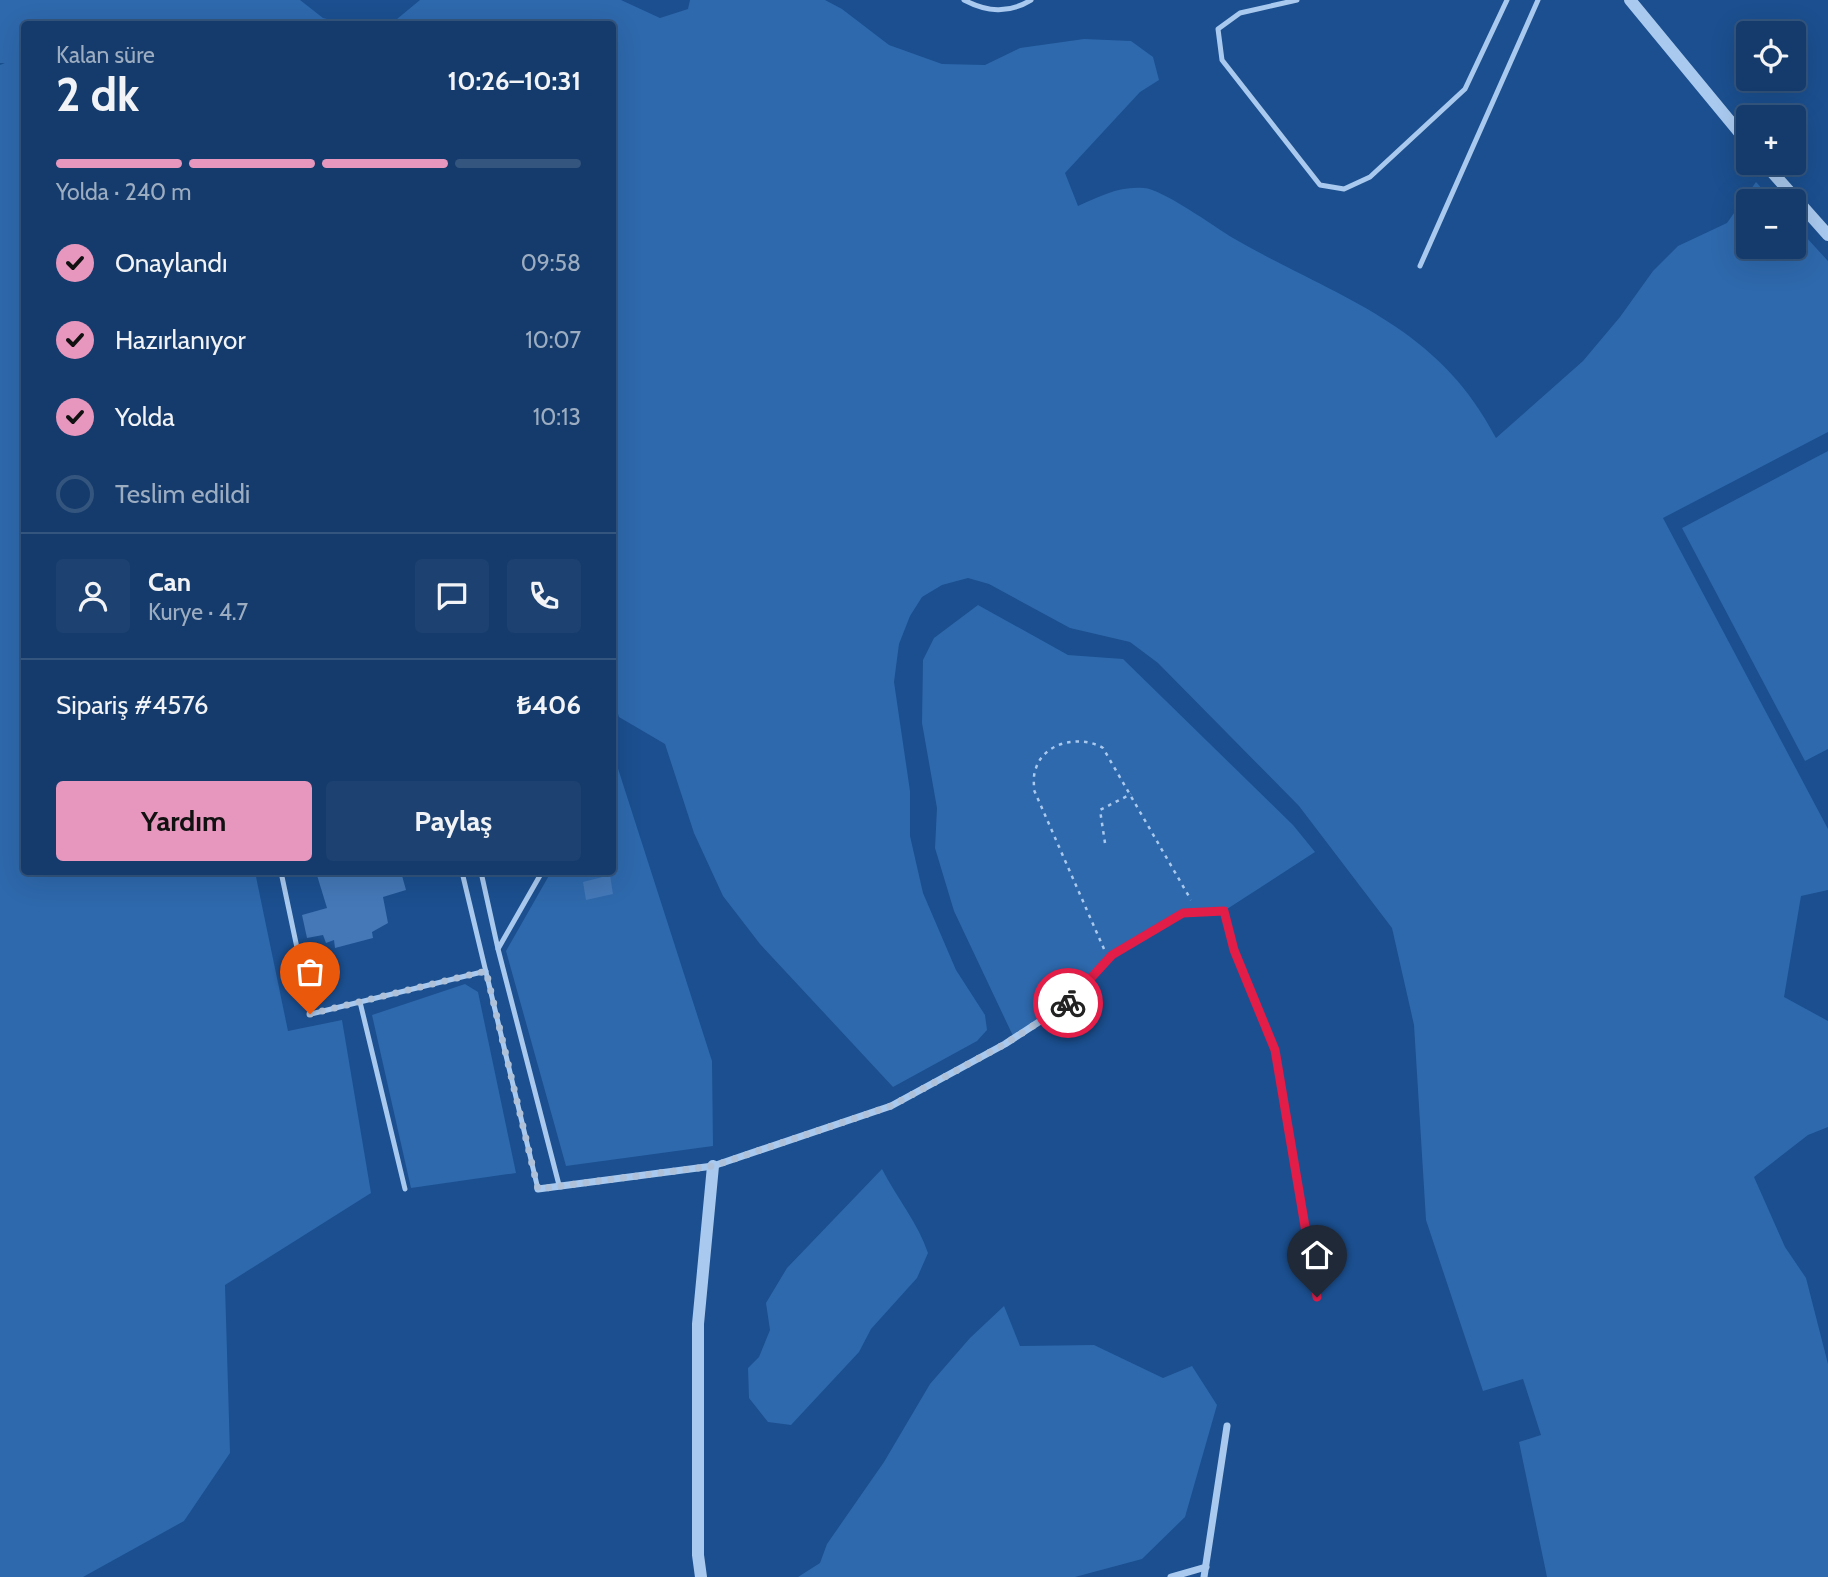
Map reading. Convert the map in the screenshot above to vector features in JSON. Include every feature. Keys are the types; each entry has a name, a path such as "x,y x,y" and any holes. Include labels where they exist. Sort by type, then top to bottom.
{"street":[{"path":"1630,0 1736,128"},
{"path":"1776,175 1828,235"},
{"path":"538,1189 713,1166 891,1106 1005,1044 1068,1003 1108,959 1183,913 1224,911 1234,950 1275,1050 1317,1297"},
{"path":"701,1577 698,1555 698,1324 713,1166"},
{"path":"1204,1577 1227,1426"},
{"path":"1171,1577 1206,1567"}],"lane":[{"path":"964,0 990,10 1004,10 1031,0"},
{"path":"1297,0 1240,13 1218,29 1222,60 1320,185 1344,189 1370,177 1465,89 1507,0"},
{"path":"1420,266 1538,0"},
{"path":"282,875 310,1014 486,971"},
{"path":"463,875 538,1189"},
{"path":"482,875 559,1185"},
{"path":"498,948 540,875"},
{"path":"360,1002 405,1189"}],"path":[{"path":"1108,959 1038,806 1034,790 1036,768 1041,759 1059,744 1083,740 1102,748 1198,912"},
{"path":"1105,844 1100,810 1130,794"}],"shaded area":[{"path":"0,0 300,0 323,18 335,21 21,21 21,875 256,875 288,1031 342,1020 371,1193 225,1285 230,1453 184,1521 83,1577 0,1577 0,65 5,63 0,63"},
{"path":"420,0 621,0 660,18 688,9 690,0 825,0 842,9 889,45 942,64 985,65 1020,48 1084,39 1131,41 1153,57 1159,80 1140,92 1065,173 1078,206 1110,193 1135,188 1152,190 1175,201 1233,238 1345,297 1413,339 1444,366 1472,399 1496,438 1583,361 1620,317 1653,271 1678,246 1727,223 1736,210 1736,259 1806,259 1806,237 1828,261 1828,432 1663,518 1828,829 1828,890 1801,896 1784,997 1828,1021 1828,1127 1808,1135 1754,1177 1785,1247 1806,1278 1828,1364 1828,1577 1547,1577 1519,1442 1541,1435 1523,1379 1483,1391 1426,1220 1414,1025 1392,928 1299,806 1158,663 1130,642 1070,628 989,584 968,578 942,585 922,597 910,616 899,644 894,682 910,791 910,836 923,893 956,970 985,1015 987,1030 977,1041 893,1087 760,944 723,896 694,833 665,744 619,717 616,708 616,21 395,21"},
{"path":"1756,182 1762,189 1751,189"},
{"path":"1828,451 1828,749 1805,761 1682,528"},
{"path":"978,605 1068,655 1123,659 1293,825 1315,852 1224,911 1183,913 1112,955 1068,1003 1014,1038 954,911 935,848 937,808 922,723 923,660 934,638"},
{"path":"616,762 712,1061 713,1146 566,1166 506,951 549,875 616,875"},
{"path":"465,984 478,992 516,1173 411,1188 372,1015"},
{"path":"882,1169 913,1221 928,1253 917,1278 871,1329 859,1352 791,1425 768,1422 749,1398 748,1368 759,1357 770,1330 766,1303 787,1268"},
{"path":"1004,1306 1020,1346 1094,1345 1163,1378 1192,1366 1217,1405 1185,1517 1142,1559 1075,1577 798,1577 820,1563 827,1544 884,1462 930,1384 970,1338"}],"building":[{"path":"317,875 402,875 406,890 383,897 388,923 372,932 373,938 335,948 334,940 326,943 323,935 307,938 302,915 327,908"},
{"path":"610,875 613,894 586,900 583,882"}],"way so far":[{"path":"310,1014 486,971 538,1189 604,1178 713,1166 891,1106 1005,1044 1068,1003"}],"route":[{"path":"1068,1003 1112,955 1183,913 1224,911 1234,950 1275,1050 1317,1297"}]}
